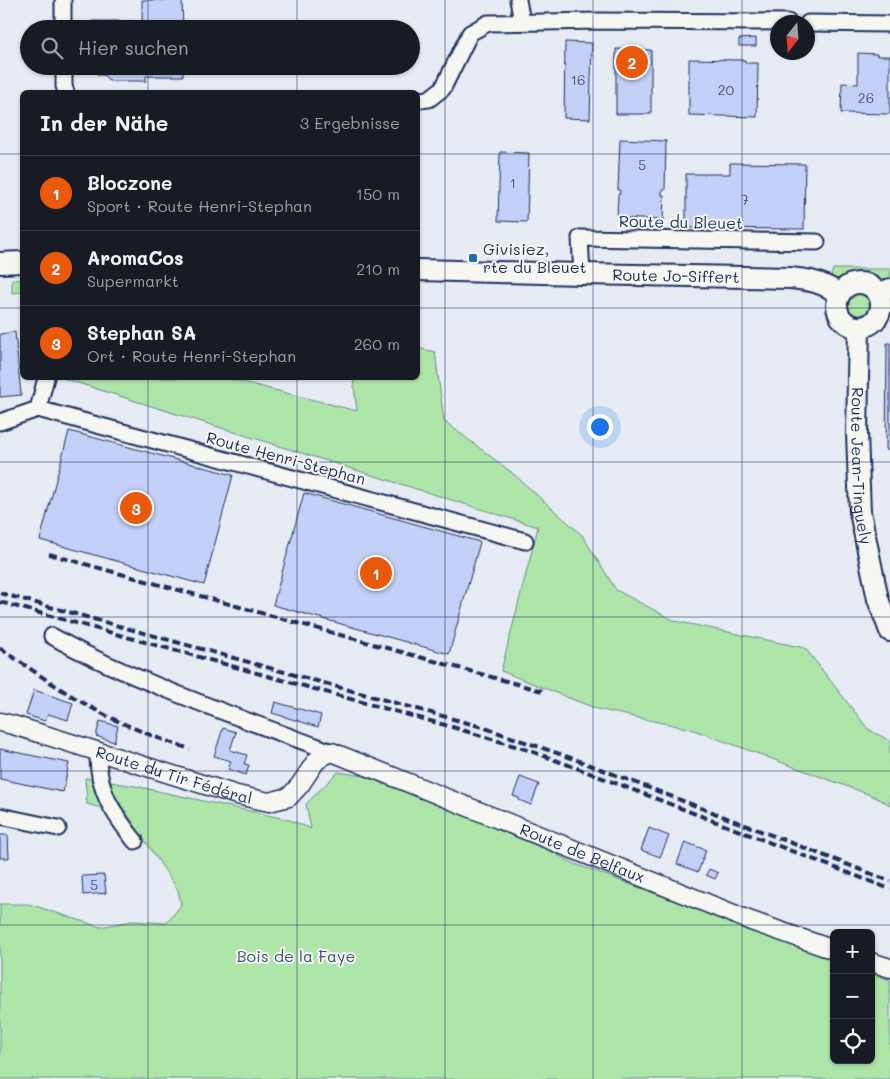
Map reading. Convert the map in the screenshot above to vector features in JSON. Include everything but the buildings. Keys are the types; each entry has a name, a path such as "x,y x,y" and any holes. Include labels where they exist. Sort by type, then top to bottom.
{"main road":[{"path":"0,263 20,262"},
{"name":"Route Jo-Siffert","path":"420,270 790,278 813,280 840,294"},
{"path":"859,283 884,290 879,315 868,325 853,326 840,316 837,309 837,301 845,288 859,283"},
{"name":"Route Jean-Tinguely","path":"859,327 857,433 860,512 878,599 890,631"}],"street":[{"path":"62,0 63,20"},
{"path":"518,0 522,22"},
{"path":"420,100 429,99 443,88 470,33 488,23 608,21 770,22"},
{"path":"815,23 890,24"},
{"path":"64,75 65,90"},
{"name":"Route du Bleuet","path":"582,274 580,238 817,242"},
{"path":"0,422 38,409 45,380"},
{"name":"Route Henri-Stephan","path":"38,409 525,541"},
{"path":"52,636 75,650 112,668 194,701 332,752"},
{"name":"Route du Tir Fédéral","path":"0,722 238,795 269,802 289,797 300,786 316,762 332,752"},
{"path":"98,752 98,774 104,794 113,811 135,841"},
{"name":"Route de Belfaux","path":"332,752 751,921 830,949"},
{"path":"0,816 58,828"},
{"path":"875,963 890,968"}],"green space":[{"path":"833,269 890,269 890,277 877,279 859,276 838,279 831,277"},
{"path":"12,279 20,280 20,292 12,293"},
{"path":"859,294 867,297 870,305 867,313 859,316 851,313 848,305 851,297"},
{"path":"420,348 435,352 444,421 511,472 582,535 616,590 675,621 805,648 868,729 890,741 890,805 873,796 691,729 597,709 501,671 538,527 68,380 235,380 357,411 353,380 420,380"},
{"name":"Bois de la Faye","path":"338,772 364,776 535,843 575,864 830,958 830,1064 875,1064 875,974 890,980 890,1079 0,1079 0,904 29,904 100,927 132,921 167,923 181,905 178,890 115,796 102,798 101,808 87,804 85,778 135,786 290,820 311,829 306,804"}],"railway":[{"path":"49,554 542,691"},
{"path":"0,593 482,727 577,760 890,881"},
{"path":"0,602 452,727 528,750 890,889"},
{"path":"0,648 93,709 148,734 190,749"}],"place":[{"name":"AromaCos","path":"632,62"},
{"name":"Givisiez, rte du Bleuet","path":"473,258"},
{"name":"Stephan SA","path":"136,508"},
{"name":"Bloczone","path":"376,573"}]}
